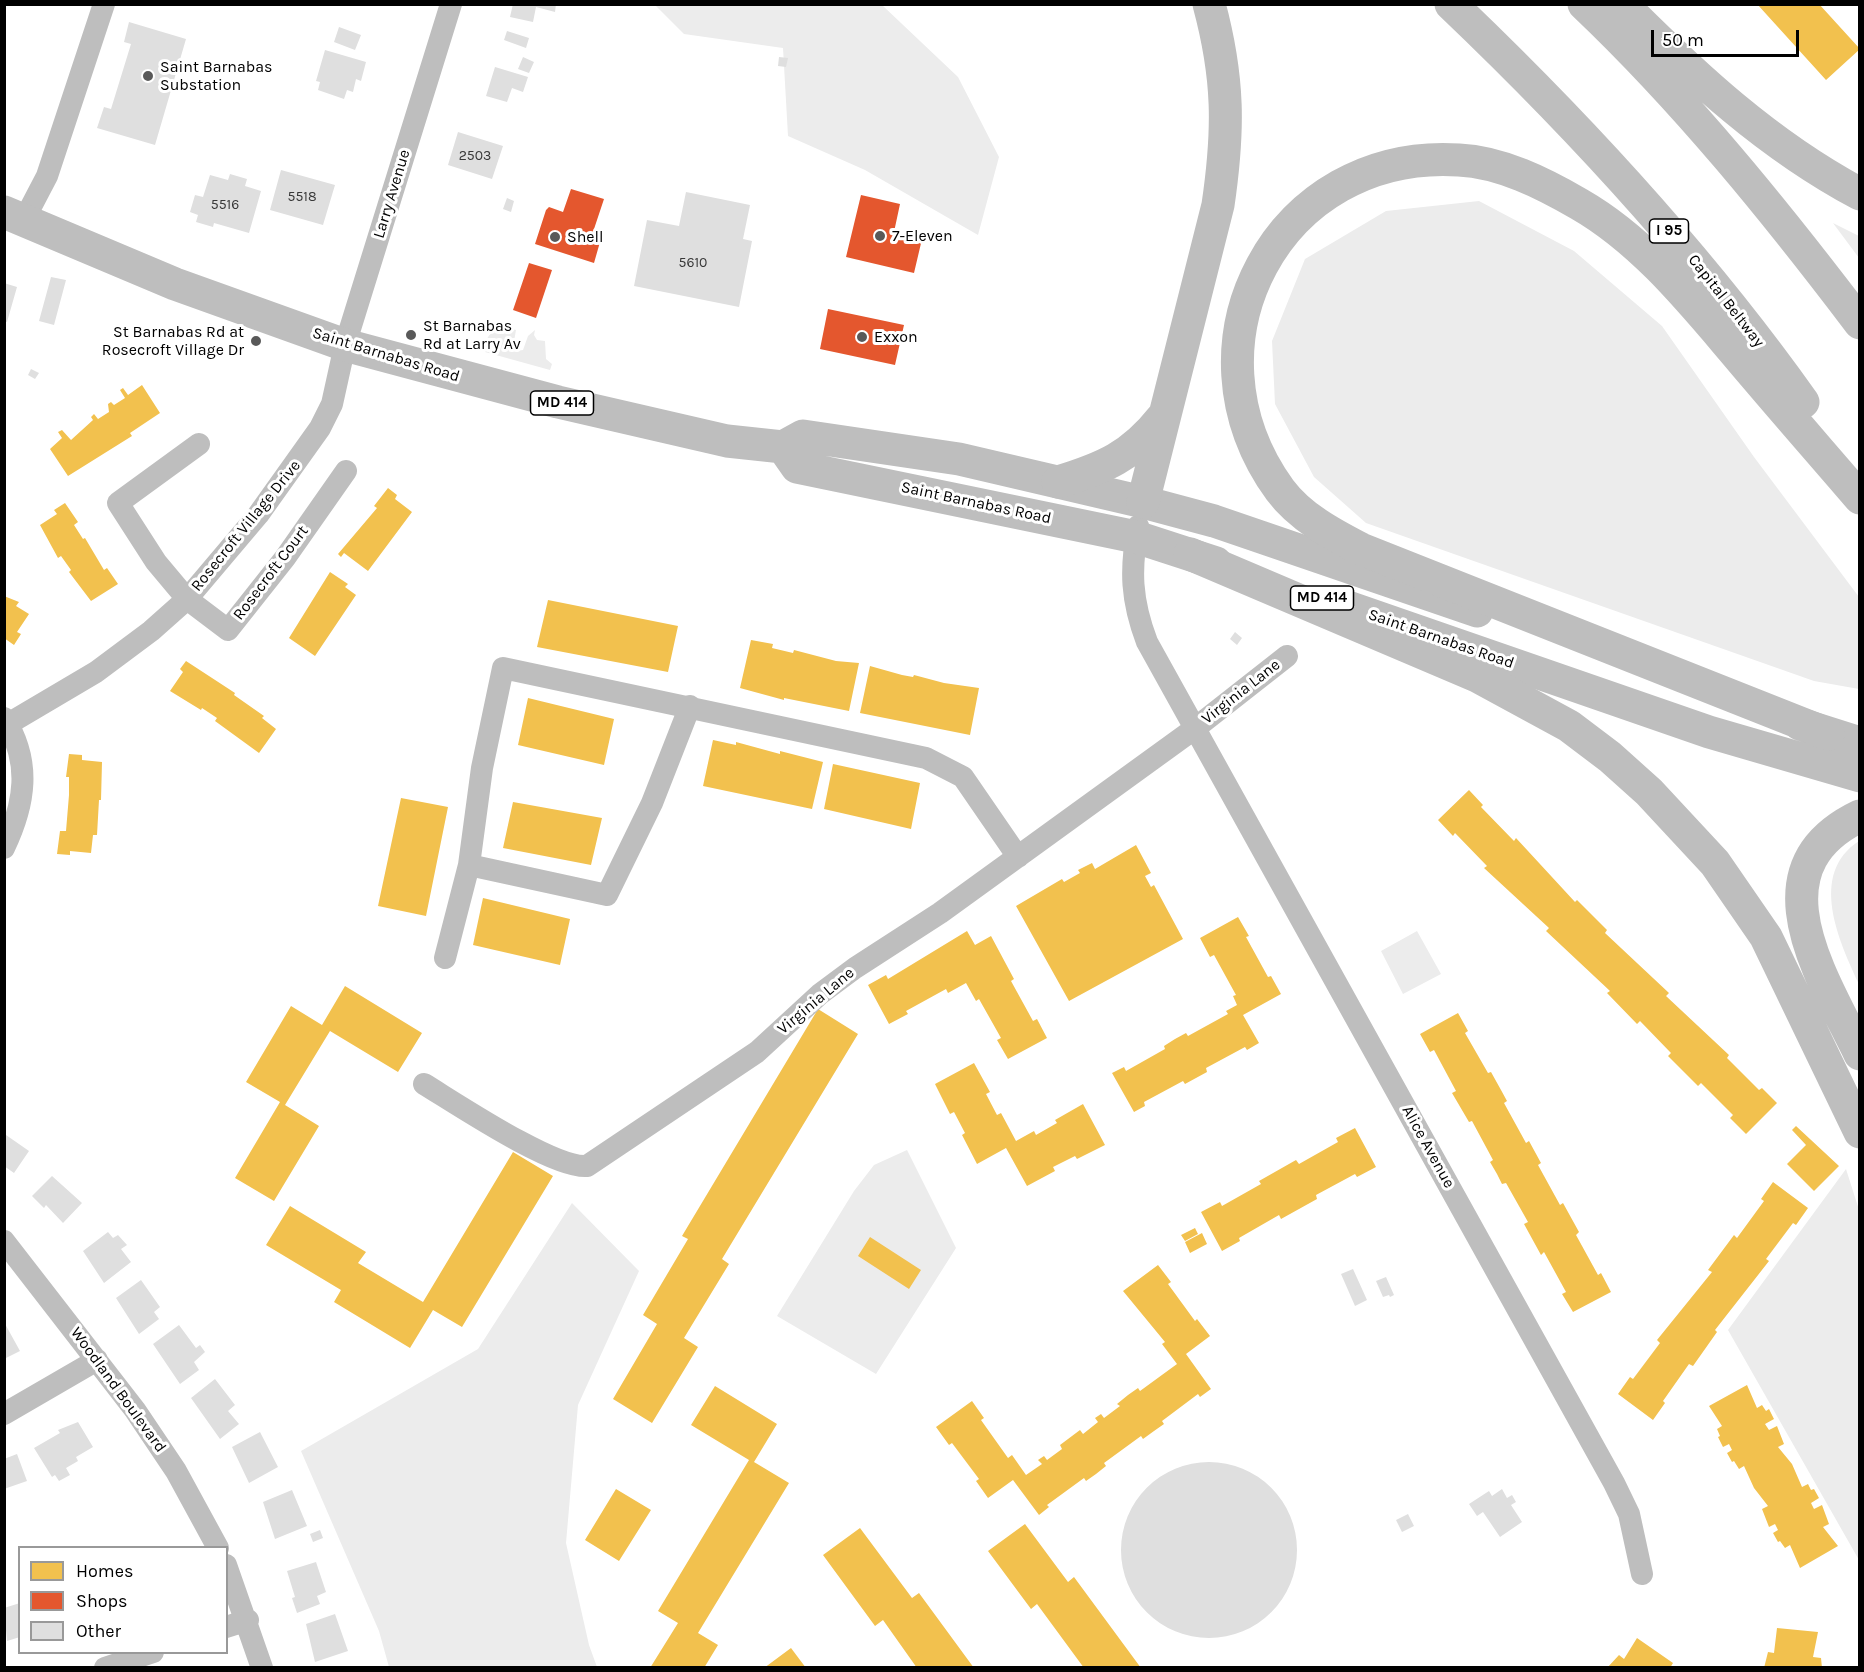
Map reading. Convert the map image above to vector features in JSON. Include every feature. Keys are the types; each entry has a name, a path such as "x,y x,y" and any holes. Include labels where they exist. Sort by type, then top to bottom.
{"main road":[{"path":"1143,502 1218,205 1224,161 1227,125 1225,81 1209,4"},
{"name":"Capital Beltway","path":"1451,4 1587,138 1651,208 1726,298 1860,481"},
{"path":"1584,4 1724,153 1796,238 1860,323"},
{"path":"1622,4 1705,86 1740,115 1784,149 1860,194"},
{"path":"1828,734 1361,549 1309,519 1281,492 1259,455 1245,422 1236,382 1237,339 1245,302 1262,265 1284,232 1314,203 1350,180 1385,166 1422,159 1461,160 1501,168 1581,205 1650,258 1690,300 1860,498"},
{"name":"Saint Barnabas Road","path":"14,216 175,284 345,345 558,402 727,441 783,447 803,436 948,457 1143,502 1214,521 1828,734 1860,743"},
{"path":"1058,482 1095,471 1133,450 1167,412"},
{"name":"Saint Barnabas Road","path":"783,447 797,467 1136,537 1709,732 1860,776"},
{"path":"1190,554 1477,676 1569,726 1610,757 1649,792 1715,863 1766,937 1860,1132"},
{"path":"1860,816 1845,823 1825,840 1802,885 1800,909 1804,934 1860,1054"}],"street":[{"path":"14,216 47,176 104,4"},
{"name":"Larry Avenue","path":"336,384 345,345 451,4"},
{"name":"Rosecroft Village Drive","path":"6,721 96,672 187,599 258,515 302,456 332,404 336,384"},
{"name":"Rosecroft Court","path":"199,444 118,503 156,562 187,599 228,630 285,558 346,471"},
{"name":"Virginia Lane","path":"1143,502 1136,537 1133,590 1137,617 1155,659 1194,729"},
{"name":"Virginia Lane","path":"424,1084 507,1134 560,1161 578,1167 587,1166 757,1052 820,994 1018,857 1194,729 1287,656"},
{"path":"445,958 469,865 482,768 503,668 926,758 963,777 1018,857"},
{"path":"469,865 607,895 652,803 690,706"},
{"path":"4,848 19,813 24,780 23,763 6,721"},
{"name":"Alice Avenue","path":"1194,729 1614,1483 1629,1514 1642,1574"},
{"name":"Woodland Boulevard","path":"4,1241 135,1410 176,1471 217,1546"},
{"path":"4,1414 97,1360"},
{"path":"228,1576 237,1624 262,1668"},
{"path":"105,1668 150,1654"}],"shaded area":[{"path":"655,5 882,5 958,77 999,157 978,235 865,170 788,136 783,48 684,34"},
{"path":"1479,201 1574,251 1662,326 1754,457 1859,597 1859,689 1814,681 1366,523 1314,477 1275,404 1272,341 1305,259 1386,211"},
{"path":"1833,223 1859,236 1859,258"},
{"path":"504,327 516,330 513,347 517,351 523,350 528,336 535,330 534,335 537,340 545,341 546,359 552,364 550,370 485,352 489,336"},
{"path":"1859,841 1859,984 1837,929 1832,909 1831,889 1835,871 1844,855"},
{"path":"1417,931 1441,974 1403,994 1381,951"},
{"path":"907,1150 956,1248 876,1374 777,1316 854,1191 874,1165"},
{"path":"1846,1169 1860,1213 1859,1560 1728,1330"},
{"path":"572,1203 639,1271 578,1405 566,1543 589,1645 597,1667 389,1667 379,1631 301,1451 478,1349"}],"building: Homes":[{"path":"1757,4 1819,4 1860,49 1826,80"},
{"path":"142,385 160,413 130,433 132,436 68,476 50,449 62,438 58,432 62,430 71,440 93,420 91,417 94,414 98,419 109,412 108,404 111,402 114,405 125,398 120,390 123,388 128,395"},
{"path":"388,488 397,495 395,499 412,512 368,571 344,553 341,557 338,554 377,508 374,506"},
{"path":"65,503 78,522 74,525 83,539 85,538 104,570 107,568 118,584 91,601 69,572 71,570 61,556 58,558 40,525 57,514 54,510"},
{"path":"330,572 348,584 345,587 356,595 315,656 289,638"},
{"path":"4,596 19,602 16,606 29,614 17,632 21,634 14,645 4,638"},
{"path":"548,600 678,626 668,672 537,647"},
{"path":"751,640 773,644 772,648 793,653 794,650 836,661 859,663 849,711 784,698 784,700 740,688"},
{"path":"186,661 235,693 234,695 264,716 262,718 276,729 259,753 215,721 217,718 170,691 183,672 180,669"},
{"path":"870,666 902,675 913,677 914,675 944,683 979,688 970,735 860,713"},
{"path":"528,698 614,719 604,765 518,745"},
{"path":"713,740 736,745 736,742 780,754 780,751 823,762 812,809 703,786"},
{"path":"69,754 82,755 82,760 102,762 97,835 93,835 91,853 70,851 70,855 57,854 60,831 66,831 69,777 66,777"},
{"path":"833,764 920,783 911,829 824,809"},
{"path":"1469,790 1483,805 1481,807 1514,841 1516,838 1575,902 1577,900 1607,930 1605,933 1669,993 1666,996 1729,1055 1727,1058 1759,1090 1762,1088 1777,1103 1746,1134 1730,1118 1733,1115 1701,1083 1698,1086 1668,1056 1671,1053 1640,1021 1637,1024 1607,993 1610,991 1546,931 1549,928 1484,868 1487,866 1455,833 1453,836 1438,820"},
{"path":"401,798 448,807 426,916 378,906"},
{"path":"513,802 602,818 591,865 503,848"},
{"path":"1136,845 1151,873 1145,876 1151,887 1154,885 1183,939 1069,1001 1016,906 1062,879 1064,882 1080,873 1078,870 1092,863 1095,869"},
{"path":"483,898 570,919 560,965 473,945"},
{"path":"1238,917 1268,977 1271,976 1281,994 1243,1015 1259,1043 1247,1050 1245,1047 1206,1068 1207,1072 1185,1084 1183,1081 1144,1102 1145,1106 1134,1112 1112,1073 1124,1067 1126,1071 1165,1049 1164,1046 1175,1039 1186,1033 1188,1036 1228,1014 1226,1011 1237,1005 1233,996 1236,995 1214,955 1210,957 1200,938"},
{"path":"967,931 975,945 991,936 1014,979 1011,981 1033,1021 1037,1019 1047,1038 1008,1059 997,1040 1001,1038 979,999 976,1001 966,983 948,993 946,989 906,1011 908,1014 889,1024 868,985 886,975 888,979"},
{"path":"345,986 422,1033 398,1072 330,1031 285,1105 319,1126 274,1201 235,1178 280,1102 246,1082 291,1006 322,1025"},
{"path":"818,1009 858,1034 722,1259 729,1264 684,1338 698,1347 652,1423 613,1399 657,1324 643,1315 688,1239 682,1236"},
{"path":"1458,1013 1468,1031 1465,1033 1488,1073 1491,1072 1507,1101 1504,1103 1526,1143 1529,1141 1541,1163 1538,1165 1560,1205 1563,1203 1579,1232 1576,1235 1598,1275 1601,1273 1611,1292 1573,1312 1562,1294 1566,1292 1544,1252 1541,1255 1524,1224 1528,1222 1506,1183 1502,1184 1490,1162 1493,1160 1472,1121 1469,1122 1452,1093 1456,1091 1434,1050 1430,1052 1420,1034"},
{"path":"974,1063 990,1092 986,1094 997,1115 1001,1113 1016,1141 1034,1131 1036,1135 1057,1123 1055,1120 1083,1104 1105,1145 1077,1159 1075,1156 1053,1167 1055,1171 1027,1186 1006,1148 977,1164 962,1135 965,1133 954,1112 950,1114 935,1084"},
{"path":"1796,1126 1839,1166 1814,1191 1787,1164 1806,1145 1792,1130"},
{"path":"1355,1128 1376,1167 1357,1177 1355,1174 1316,1195 1317,1199 1281,1219 1279,1215 1239,1238 1240,1241 1222,1251 1201,1212 1220,1202 1222,1206 1261,1184 1259,1181 1296,1160 1299,1164 1338,1142 1336,1138"},
{"path":"513,1152 553,1176 462,1327 433,1310 410,1348 334,1302 341,1290 266,1245 290,1206 366,1252 358,1263 423,1302"},
{"path":"1773,1182 1808,1208 1796,1225 1793,1223 1766,1259 1769,1261 1715,1330 1717,1332 1693,1366 1689,1364 1663,1401 1665,1403 1653,1420 1618,1394 1630,1377 1633,1379 1660,1343 1657,1340 1712,1272 1708,1270 1734,1235 1737,1238 1764,1201 1761,1199"},
{"path":"1195,1228 1198,1234 1185,1241 1181,1235"},
{"path":"1202,1233 1207,1244 1190,1253 1185,1242"},
{"path":"870,1237 921,1270 909,1289 858,1256"},
{"path":"1158,1265 1171,1282 1168,1284 1195,1321 1197,1319 1210,1336 1186,1354 1211,1389 1200,1397 1198,1394 1162,1421 1164,1424 1143,1439 1141,1436 1104,1463 1106,1466 1096,1474 1086,1481 1084,1478 1047,1505 1049,1507 1039,1515 1013,1480 988,1498 976,1481 979,1479 952,1443 949,1445 936,1427 972,1401 984,1418 981,1420 1008,1458 1012,1455 1026,1475 1042,1464 1038,1460 1044,1456 1047,1460 1062,1449 1060,1445 1080,1430 1083,1434 1098,1422 1095,1418 1101,1414 1104,1418 1120,1406 1117,1404 1128,1395 1138,1388 1140,1391 1177,1364 1162,1344 1165,1342 1123,1291"},
{"path":"1747,1385 1757,1408 1762,1405 1766,1411 1769,1409 1774,1419 1765,1424 1769,1430 1777,1426 1784,1444 1778,1447 1792,1464 1802,1487 1808,1484 1811,1490 1814,1489 1819,1498 1811,1503 1814,1509 1822,1505 1829,1524 1823,1527 1838,1546 1800,1568 1790,1545 1785,1548 1780,1541 1778,1542 1773,1533 1778,1530 1775,1524 1769,1527 1762,1509 1768,1506 1754,1488 1744,1466 1739,1469 1734,1461 1732,1462 1727,1453 1732,1450 1729,1444 1723,1447 1717,1429 1722,1426 1709,1406"},
{"path":"715,1386 777,1424 754,1462 789,1483 698,1633 718,1645 704,1668 650,1668 678,1623 658,1611 749,1460 691,1425"},
{"path":"616,1489 651,1510 619,1561 585,1540"},
{"path":"1025,1524 1068,1582 1074,1577 1141,1668 1084,1668 1037,1604 1031,1609 988,1551"},
{"path":"860,1528 912,1598 919,1593 974,1668 917,1668 883,1620 875,1626 823,1555"},
{"path":"1777,1628 1818,1632 1813,1657 1821,1658 1822,1668 1764,1668 1768,1652 1774,1653"},
{"path":"1637,1638 1673,1663 1670,1668 1607,1668 1619,1655 1624,1659"},
{"path":"791,1648 806,1668 764,1668"}],"building: Shops":[{"path":"571,189 604,199 593,232 602,235 594,263 535,244 546,210 549,207 563,212"},
{"name":"7-Eleven","path":"861,195 900,204 894,232 922,239 914,273 846,257"},
{"name":"Shell","path":"529,263 552,270 536,318 513,310"},
{"name":"Exxon","path":"828,309 904,325 895,365 820,349"}],"building: Other":[{"path":"513,4 556,4 555,12 536,7 533,22 510,17"},
{"name":"Saint Barnabas Substation","path":"129,22 186,39 155,145 97,128 104,107 111,109 131,44 124,42"},
{"path":"339,27 361,35 355,50 334,42"},
{"path":"507,31 529,38 526,48 504,40"},
{"path":"325,50 366,62 361,81 356,79 353,92 347,90 344,99 318,90 320,82 316,81"},
{"path":"523,57 534,62 529,73 518,69"},
{"path":"779,57 788,58 786,67 778,66"},
{"path":"495,67 528,77 523,92 512,88 507,102 486,96"},
{"path":"458,132 503,146 492,179 448,165"},
{"path":"281,170 335,185 323,225 270,210"},
{"path":"230,174 247,179 245,186 261,191 249,233 214,223 213,227 196,222 198,215 190,212 195,195 203,197 210,175 228,180"},
{"path":"686,192 750,205 743,239 752,241 739,307 634,286 647,220 679,226"},
{"path":"507,198 514,201 511,212 503,209"},
{"path":"51,277 66,280 54,325 39,321"},
{"path":"4,283 17,287 7,322 4,321"},
{"path":"31,369 39,373 35,379 28,375"},
{"path":"1235,632 1242,638 1237,645 1230,639"},
{"path":"6,1135 29,1151 14,1173 4,1166"},
{"path":"52,1176 82,1203 63,1223 46,1205 44,1208 32,1196"},
{"path":"108,1232 113,1238 118,1235 127,1245 121,1249 131,1262 104,1283 83,1251"},
{"path":"1353,1269 1367,1300 1355,1306 1341,1274"},
{"path":"1386,1277 1394,1295 1390,1297 1389,1295 1383,1297 1376,1281"},
{"path":"141,1280 160,1307 154,1312 159,1319 139,1334 116,1298"},
{"path":"4,1322 20,1351 4,1359"},
{"path":"179,1325 196,1348 200,1345 205,1352 194,1362 199,1370 180,1384 153,1344"},
{"path":"215,1379 235,1405 228,1411 239,1424 220,1439 191,1398"},
{"path":"78,1422 93,1447 76,1457 78,1461 66,1468 70,1475 59,1481 55,1475 52,1477 34,1448 60,1433 58,1430"},
{"path":"260,1432 278,1467 249,1483 232,1447"},
{"path":"17,1454 27,1481 4,1489 4,1459"},
{"path":"1209,1462 1226,1463 1243,1468 1272,1487 1291,1516 1296,1533 1296,1567 1291,1584 1272,1613 1243,1632 1226,1637 1209,1638 1192,1637 1175,1632 1146,1613 1127,1584 1122,1567 1121,1550 1122,1533 1127,1516 1146,1487 1175,1468 1192,1463"},
{"path":"1502,1489 1507,1498 1512,1495 1516,1502 1511,1505 1522,1522 1500,1537 1483,1512 1477,1516 1469,1504 1489,1491 1492,1496"},
{"path":"292,1490 307,1526 275,1539 263,1502"},
{"path":"1408,1514 1414,1526 1402,1532 1396,1520"},
{"path":"320,1530 323,1538 313,1542 310,1534"},
{"path":"316,1562 326,1592 317,1596 320,1604 297,1613 287,1571"},
{"path":"18,1604 18,1638 7,1641 4,1608"},
{"path":"335,1614 348,1651 315,1662 306,1624"}],"place":[{"name":"Saint Barnabas Substation","path":"148,76"},
{"name":"7-Eleven","path":"880,236"},
{"name":"Shell","path":"555,237"},
{"name":"St Barnabas Rd at Larry Av","path":"411,335"},
{"name":"Exxon","path":"862,337"},
{"name":"St Barnabas Rd at Rosecroft Village Dr","path":"256,341"}]}
